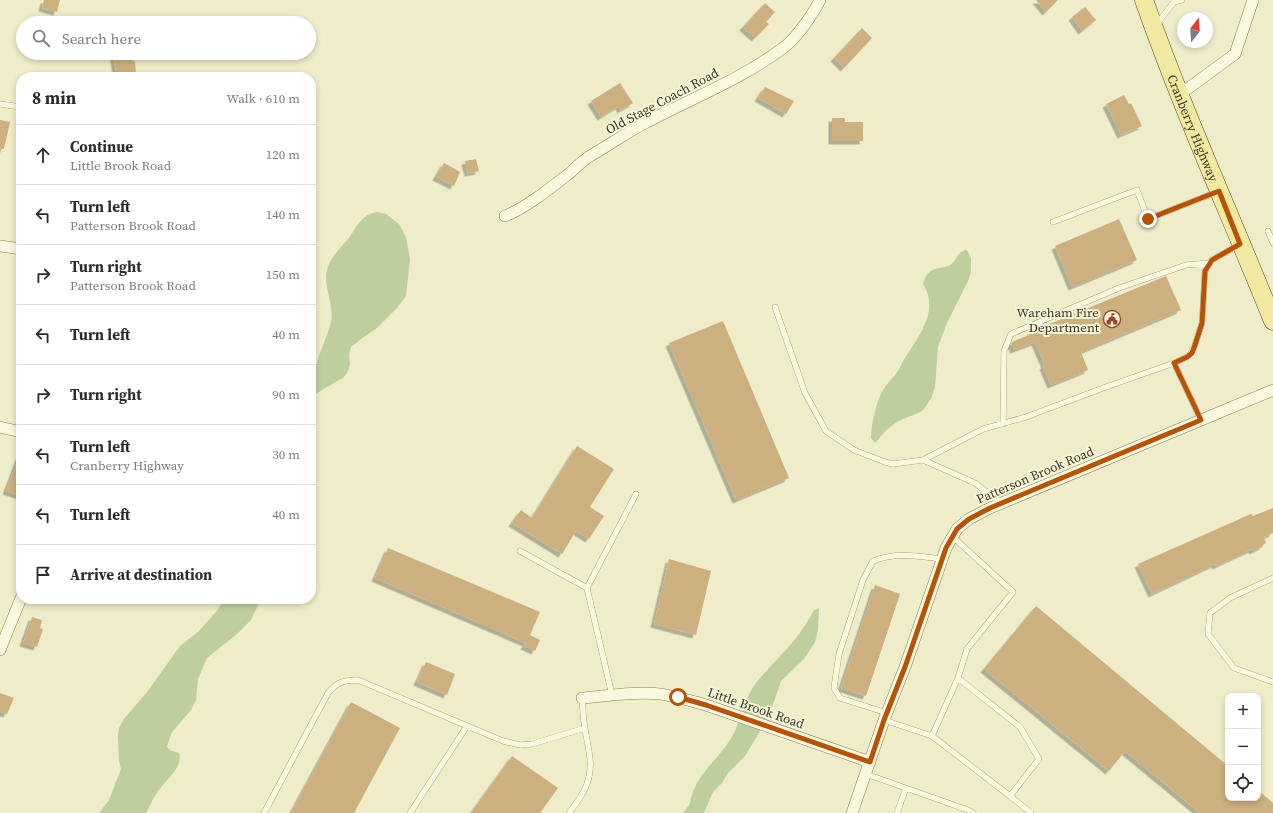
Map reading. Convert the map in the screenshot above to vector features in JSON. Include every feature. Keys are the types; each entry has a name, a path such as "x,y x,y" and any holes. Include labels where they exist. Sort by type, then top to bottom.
{"main road":[{"name":"Cranberry Highway","path":"1144,0 1179,95 1240,244 1271,310"}],"street":[{"name":"Old Stage Coach Road","path":"505,216 516,212 561,180 591,155 645,123 731,80 784,48 794,39 820,0"},
{"path":"1179,95 1235,54 1253,0"},
{"path":"0,246 16,248"},
{"name":"Patterson Brook Road","path":"852,813 946,548 957,529 969,519 1001,504 1273,390"},
{"path":"0,427 16,431"},
{"path":"0,650 19,604"},
{"name":"Little Brook Road","path":"582,698 641,693 678,697 706,705 870,762"}],"lane":[{"path":"1154,27 1174,1 1182,0"},
{"path":"0,104 16,106"},
{"path":"1053,222 1137,190 1148,219 1219,191"},
{"path":"1268,231 1273,243"},
{"path":"775,307 805,393 826,431 854,450 885,462 893,464 923,460 983,429 1026,417 1187,357 1192,353 1202,323 1205,271 1212,260 1240,244"},
{"path":"1003,424 1004,351 1011,334 1119,288 1186,265 1210,263"},
{"path":"1174,363 1201,420"},
{"path":"923,460 976,483 1001,504"},
{"path":"612,696 587,588 636,494"},
{"path":"932,736 958,678 967,649 1013,592 953,537"},
{"path":"520,551 587,588"},
{"path":"942,559 914,555 881,558 873,561 863,580 839,654 834,688 840,698 932,736 1031,813"},
{"path":"1273,578 1230,598 1210,613 1208,634 1234,668 1273,682"},
{"path":"958,678 1020,727 1039,759 1010,796"},
{"path":"264,813 328,693 334,685 340,682 358,680 503,741 520,745 532,744 585,728"},
{"path":"569,813 583,794 588,784 590,773 591,759 585,728 582,698"},
{"path":"410,813 467,726"},
{"path":"866,774 973,813"},
{"path":"897,813 906,788"}],"green space":[{"path":"377,212 386,214 399,224 406,237 410,259 406,296 397,308 377,328 351,347 349,354 350,365 344,377 316,394 316,366 332,316 327,288 327,271 334,255 349,238 360,221"},
{"path":"967,250 971,258 971,272 947,323 938,347 935,387 931,399 922,411 893,424 875,443 871,438 872,427 874,414 880,395 898,371 927,319 929,303 928,294 923,284 925,278 930,271 950,265 960,253"},
{"path":"222,604 259,604 251,620 237,634 207,658 198,679 196,700 191,710 172,732 167,746 169,750 179,753 180,759 175,770 158,791 146,813 99,813 109,800 121,769 119,761 118,736 119,728 123,720 147,692 180,646 198,632"},
{"path":"819,608 818,630 815,642 804,659 781,681 770,713 745,756 728,773 722,783 713,792 704,813 683,813 689,804 701,776 721,752 735,731 752,689 765,672 796,638 814,610"}],"building":[{"path":"44,0 60,0 57,12 42,8"},
{"path":"1036,0 1058,0 1046,12"},
{"path":"765,3 775,12 766,22 769,24 755,38 743,27"},
{"path":"1085,7 1096,20 1082,31 1072,17"},
{"path":"862,28 872,38 844,68 834,58"},
{"path":"114,60 135,61 136,72 116,72"},
{"path":"620,83 633,103 621,110 619,106 601,117 591,101"},
{"path":"765,87 794,101 786,114 758,98"},
{"path":"1124,95 1129,104 1131,103 1142,126 1121,135 1106,104"},
{"path":"832,118 845,118 845,122 863,122 863,141 832,141"},
{"path":"0,120 10,122 4,149 0,149"},
{"path":"476,159 479,171 468,173 465,161"},
{"path":"444,163 460,172 454,186 436,177"},
{"path":"1119,219 1137,260 1072,287 1055,246"},
{"path":"1166,276 1181,310 1081,352 1088,370 1051,385 1043,366 1045,365 1035,342 1014,350 1011,344 1012,342 1031,334 1030,332"},
{"path":"723,321 789,478 736,500 669,343"},
{"path":"577,446 614,469 590,507 604,516 589,539 576,531 562,554 512,523 521,510 532,518"},
{"path":"16,465 16,494 6,491"},
{"path":"1273,508 1273,533 1264,537 1266,543 1263,546 1253,551 1252,549 1216,566 1215,564 1152,594 1138,564 1251,514 1253,516"},
{"path":"388,548 540,612 530,635 540,640 535,651 524,646 526,643 375,578"},
{"path":"669,559 711,571 696,635 654,624"},
{"path":"875,585 900,594 866,696 841,688"},
{"path":"1036,606 1225,764 1225,801 1261,801 1261,793 1273,803 1273,813 1200,813 1125,751 1109,771 984,669"},
{"path":"32,617 42,620 40,628 43,629 37,647 23,643"},
{"path":"426,662 455,674 447,695 417,682"},
{"path":"0,693 14,698 7,714 0,712"},
{"path":"351,702 400,728 354,813 291,813"},
{"path":"512,756 558,788 540,813 471,813"}],"place":[{"name":"Wareham Fire Department","path":"1112,319"}],"route":[{"path":"678,697 706,705 870,762 946,548 957,529 969,519 990,508 1201,420 1174,363 1192,353 1195,345 1202,323 1205,271 1212,260 1240,244 1219,191 1148,219"}]}
